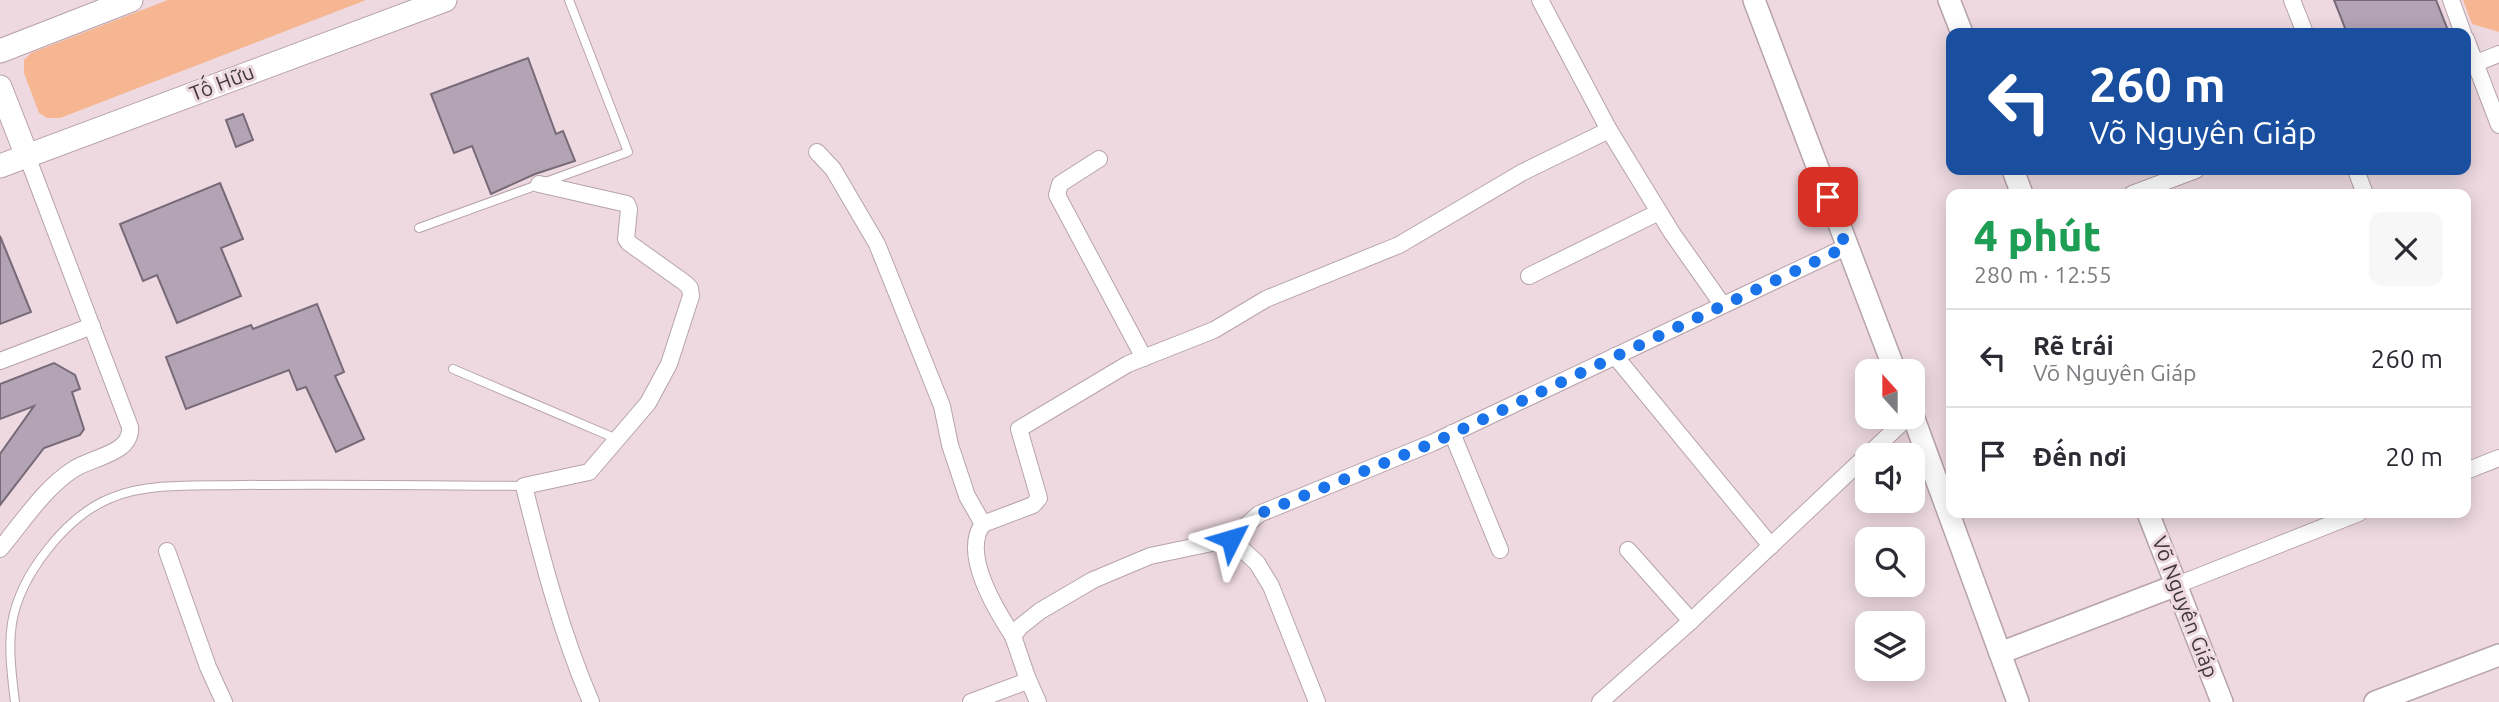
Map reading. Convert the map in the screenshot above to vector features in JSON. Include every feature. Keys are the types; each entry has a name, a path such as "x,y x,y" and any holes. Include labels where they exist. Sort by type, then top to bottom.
{"main road":[{"path":"0,51 131,0"},
{"name":"Tố Hữu","path":"0,166 445,0"},
{"path":"0,87 27,156"}],"street":[{"path":"1540,0 1609,130 1659,212 1722,304"},
{"path":"1754,0 1890,359"},
{"path":"1949,0 1960,28"},
{"path":"2292,0 2303,28"},
{"path":"2451,0 2461,28"},
{"path":"2471,65 2499,54"},
{"path":"2471,67 2499,125"},
{"path":"1038,702 1013,636 992,601 977,559 975,542 977,532 983,524 1033,505 1039,498 1019,429 1128,364 1214,330 1266,299 1399,245 1523,172 1609,130"},
{"path":"817,152 833,169 877,244 942,406 950,445 967,496 983,524"},
{"path":"0,549 62,477 123,447 131,435 27,156"},
{"path":"1099,159 1060,184 1057,195 1144,358"},
{"path":"2146,189 2183,175"},
{"path":"539,184 627,204 629,209 626,239 690,288 691,296 669,364 648,402 589,472 524,486 547,577 577,669 591,702"},
{"path":"1529,276 1659,212"},
{"path":"1013,636 1040,611 1093,580 1150,556 1231,539 1259,514 1452,433 1846,247"},
{"path":"0,361 92,326"},
{"path":"1615,356 1771,546"},
{"path":"1881,443 1896,429"},
{"path":"1916,429 1946,509"},
{"path":"1452,433 1500,550"},
{"path":"2471,468 2499,458"},
{"path":"1600,702 1691,621 1855,466"},
{"path":"1949,518 2018,702"},
{"name":"Võ Nguyên Giáp","path":"2150,518 2222,702"},
{"path":"2000,653 2346,518"},
{"path":"1231,539 1257,563 1271,586 1317,702"},
{"path":"1628,550 1691,621"},
{"path":"167,551 208,667 224,702"},
{"path":"2375,702 2499,655"},
{"path":"971,702 1010,689 1027,677"}],"lane":[{"path":"419,228 628,152 569,0"},
{"path":"453,369 617,439"},
{"path":"15,702 11,673 12,623 25,582 49,547 67,529 86,511 111,497 139,490 217,486 524,486"}],"shaded area":[{"path":"168,0 366,0 60,118 47,118 39,113 24,73 24,60 31,53"},
{"path":"2463,0 2499,0 2499,32 2472,24"}],"building":[{"path":"2334,0 2436,0 2447,28 2345,28"},
{"path":"528,58 556,134 563,131 575,161 535,174 491,194 472,146 454,153 431,94"},
{"path":"243,114 253,140 236,147 226,120"},
{"path":"220,183 243,239 221,248 241,296 177,323 157,275 143,281 120,224"},
{"path":"0,236 31,312 0,324"},
{"path":"317,304 344,372 335,376 364,439 336,452 306,387 297,390 289,370 186,409 166,357 251,325 253,329"},
{"path":"54,363 75,375 80,389 72,392 84,429 80,435 44,448 0,505 0,454 34,406 0,419 0,384"}],"route":[{"path":"1231,539 1259,514 1433,443 1846,247 1828,197"}]}
